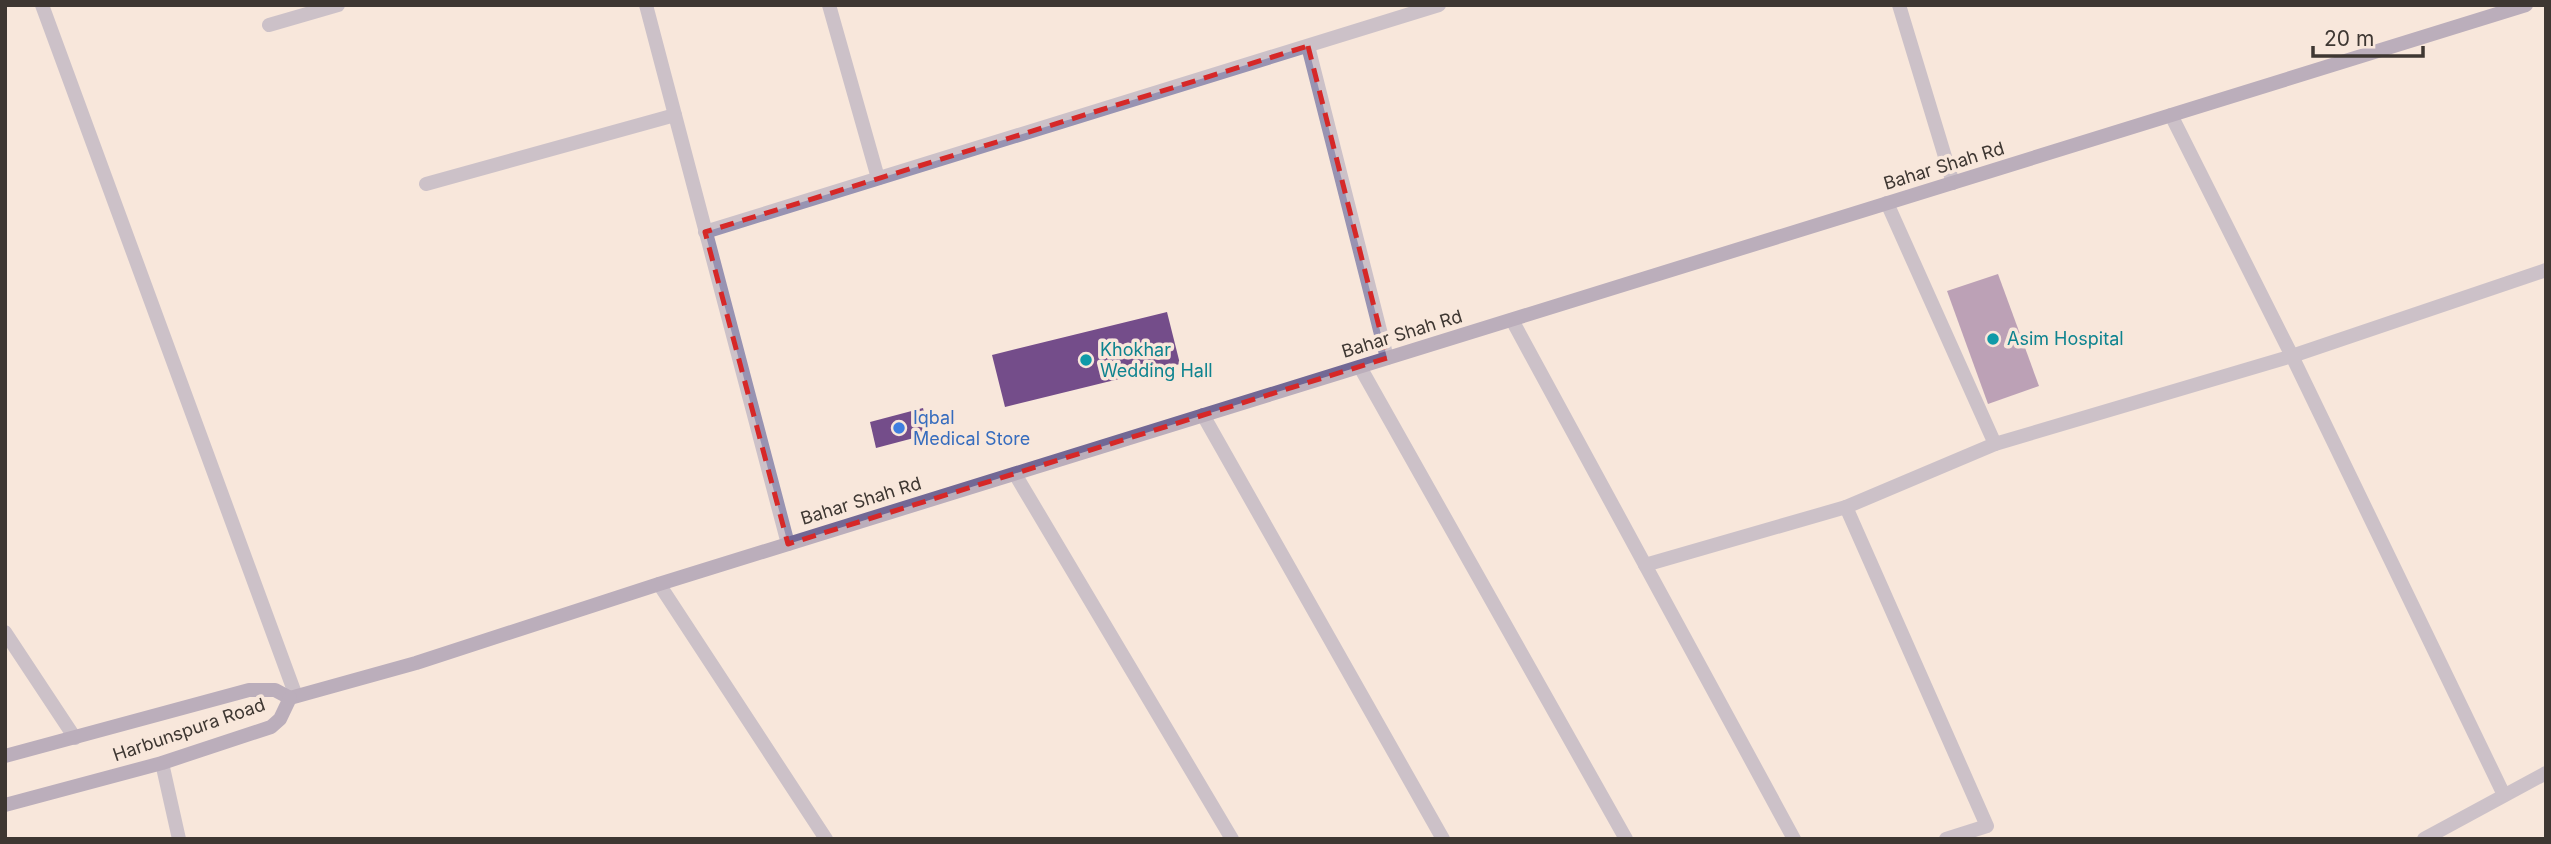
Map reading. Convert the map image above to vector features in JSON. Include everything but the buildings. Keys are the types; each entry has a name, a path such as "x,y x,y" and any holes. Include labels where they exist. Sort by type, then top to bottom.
{"main road":[{"name":"Bahar Shah Rd","path":"293,697 416,663 659,584 2526,5"},
{"name":"Harbunspura Road","path":"5,756 249,690 275,690 293,697 280,719 271,727 162,763 5,805"}],"street":[{"path":"42,5 293,697"},
{"path":"269,26 338,5"},
{"path":"646,5 788,544"},
{"path":"830,5 878,178"},
{"path":"705,232 1439,5"},
{"path":"1899,5 1953,183"},
{"path":"1308,46 1387,358"},
{"path":"426,184 675,115"},
{"path":"2171,115 2292,356 2504,795"},
{"path":"1887,203 1995,444"},
{"path":"1645,565 1846,507 1995,444 2292,356 2546,270"},
{"path":"1512,320 1794,839"},
{"path":"1360,367 1626,839"},
{"path":"1203,415 1443,839"},
{"path":"1015,474 1232,839"},
{"path":"1846,507 1987,826 1946,839"},
{"path":"659,584 826,839"},
{"path":"5,632 75,738"},
{"path":"162,763 179,839"},
{"path":"2424,839 2546,773"}],"highlighted area":[{"path":"1308,46 1387,358 788,544 705,232"}],"place":[{"name":"Asim Hospital","path":"1993,339"},
{"name":"Khokhar Wedding Hall","path":"1086,360"},
{"name":"Iqbal Medical Store","path":"899,428"}]}
